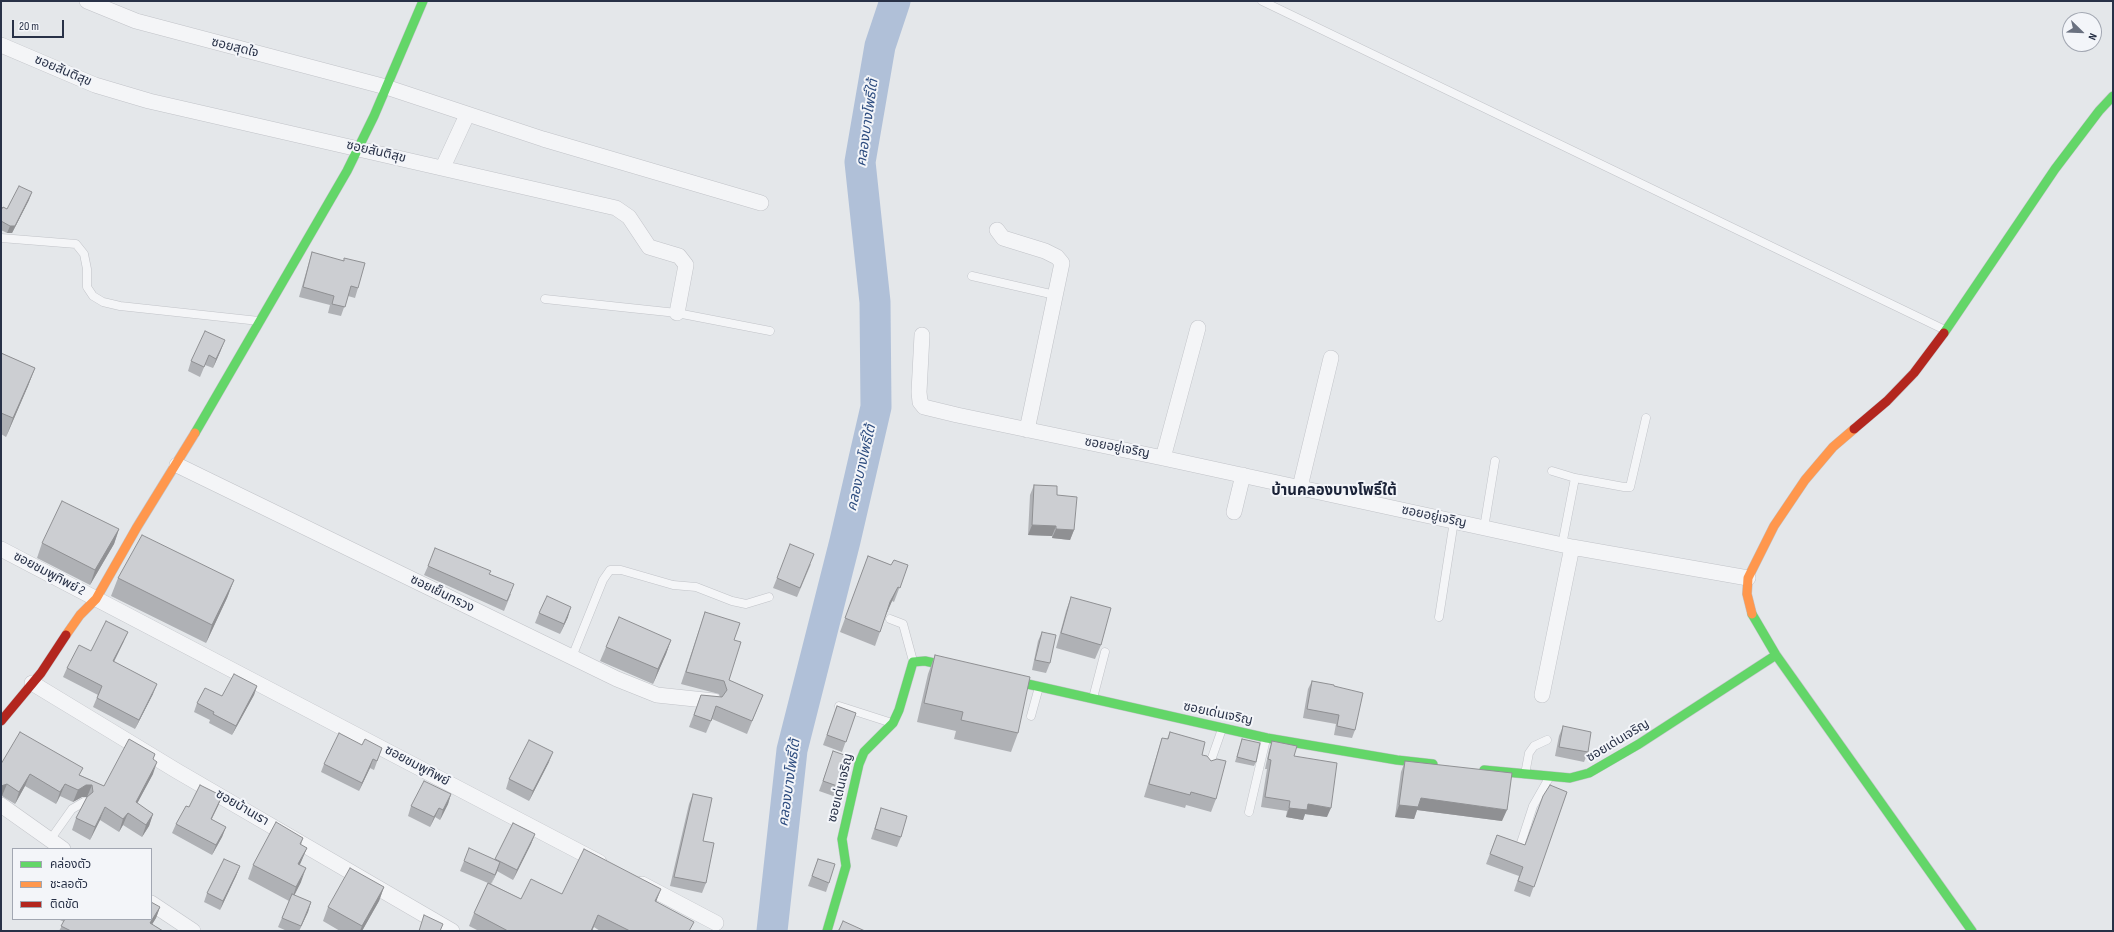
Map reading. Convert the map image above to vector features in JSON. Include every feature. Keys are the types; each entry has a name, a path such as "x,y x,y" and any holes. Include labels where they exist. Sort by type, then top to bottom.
{"street":[{"name":"ซอยสุดใจ","path":"87,1 136,21 386,86 543,139 761,203"},
{"path":"1,722 32,683 80,615 96,599 136,527 177,466 328,205 358,147 423,1"},
{"name":"ซอยสันติสุข","path":"1,45 95,85 149,101 358,147 616,208 629,217 648,247 679,256 686,265 677,313"},
{"path":"1972,931 1776,655 1752,614 1747,594 1748,578 1774,526 1805,480 1833,447 1887,400 1914,373 1946,330 2055,169 2113,96"},
{"path":"443,167 467,114"},
{"path":"997,230 1003,238 1057,257 1062,263 1027,430"},
{"path":"1163,458 1198,328"},
{"name":"ซอยอยู่เจริญ","path":"922,335 919,392 920,402 924,407 1300,487 1567,546 1748,578"},
{"path":"1300,487 1332,358"},
{"name":"ซอยเย็นทรวง","path":"177,466 617,679 658,695 714,701"},
{"path":"1234,512 1243,475"},
{"path":"1542,695 1567,546"},
{"name":"ซอยชมพูทิพย์ 2","path":"1,549 96,599"},
{"name":"ซอยชมพูทิพย์","path":"96,599 610,867"},
{"name":"ซอยเด่นเจริญ","path":"1472,769 1570,778 1589,773 1639,744 1776,655"},
{"path":"913,662 925,661 971,671"},
{"name":"ซอยเด่นเจริญ","path":"827,931 846,866 842,839 859,764 864,752 871,743 893,723 899,710 913,662"},
{"name":"ซอยเด่นเจริญ","path":"994,676 1267,738 1397,760 1442,765"},
{"name":"ซอยบ้านเรา","path":"32,683 178,771 452,931"},
{"path":"1,805 62,848"},
{"path":"631,878 716,923"},
{"path":"152,904 193,931"}],"lane":[{"path":"1262,1 1274,4 1946,330"},
{"path":"1,238 76,244 84,254 87,269 87,287 93,296 102,302 120,306 260,321"},
{"path":"972,276 1056,295"},
{"path":"545,299 677,313 770,331"},
{"path":"1552,471 1575,478 1630,487 1646,418"},
{"path":"1484,528 1495,461"},
{"path":"1567,546 1575,478"},
{"path":"1439,617 1454,521"},
{"path":"572,657 603,580 610,570 621,570 673,585 696,587 732,601 746,604 769,598"},
{"path":"890,619 903,624 913,662"},
{"path":"1093,699 1105,652"},
{"path":"1032,716 1040,687"},
{"path":"839,706 893,723"},
{"path":"1208,769 1222,729"},
{"path":"1249,812 1267,738"},
{"path":"1525,774 1529,753 1534,746 1547,740"},
{"path":"1519,849 1533,806 1550,777"},
{"path":"50,840 72,809 84,802"}],"building":[{"path":"19,186 32,192 15,226 10,226 1,221 1,210 3,207 7,209"},
{"path":"312,252 344,261 344,258 365,263 358,288 351,286 345,307 332,304 334,296 303,287"},
{"path":"205,331 225,340 216,359 209,355 204,367 191,361"},
{"path":"1,353 35,368 13,418 1,413"},
{"path":"1034,485 1057,486 1057,495 1077,497 1074,530 1056,529 1056,526 1032,525"},
{"path":"62,501 119,529 95,570 42,543"},
{"path":"142,535 234,580 212,625 118,578"},
{"path":"790,544 814,554 800,588 777,578"},
{"path":"435,548 491,571 489,574 514,584 507,601 428,566"},
{"path":"868,556 891,565 894,560 908,565 900,588 898,587 890,602 880,632 845,618"},
{"path":"547,596 571,607 564,624 539,613"},
{"path":"1071,597 1111,608 1101,645 1061,633"},
{"path":"705,612 740,623 734,640 741,642 729,680 763,695 752,721 716,706 711,721 694,715 701,695 722,697 727,690 724,681 686,672"},
{"path":"619,617 671,640 658,669 606,647"},
{"path":"106,621 128,632 113,661 157,684 139,720 97,698 102,686 67,668 79,645 91,651"},
{"path":"1042,632 1056,635 1050,663 1035,660"},
{"path":"935,655 1030,677 1018,733 961,720 963,712 924,703"},
{"path":"234,674 257,686 236,726 213,714 214,712 197,703 205,688 222,696"},
{"path":"1312,681 1363,693 1355,730 1337,726 1339,715 1307,709"},
{"path":"837,706 856,713 846,742 827,735"},
{"path":"1563,726 1591,732 1588,752 1559,747"},
{"path":"20,732 83,768 79,775 104,786 129,739 155,754 153,759 157,762 136,802 153,814 146,825 128,813 123,819 105,807 95,827 76,818 87,797 93,792 92,785 86,785 78,790 65,784 60,792 30,774 19,792 7,784 1,786 1,764"},
{"path":"1170,732 1205,742 1202,755 1207,756 1211,761 1217,759 1226,761 1216,799 1191,792 1190,795 1149,784 1162,738 1168,739"},
{"path":"339,733 362,745 365,739 382,748 377,761 373,759 362,783 324,764"},
{"path":"1242,739 1260,743 1256,762 1237,757"},
{"path":"529,740 553,752 533,791 509,779"},
{"path":"1272,741 1297,746 1294,756 1337,763 1331,808 1308,804 1307,810 1289,808 1290,801 1265,797 1271,760 1268,759"},
{"path":"833,751 850,757 843,788 823,781"},
{"path":"1405,761 1512,773 1507,810 1421,798 1418,807 1399,805"},
{"path":"424,781 451,794 443,810 439,808 434,817 411,806"},
{"path":"200,785 222,796 211,819 226,827 216,845 176,824 186,806 189,807"},
{"path":"1550,785 1567,792 1534,887 1518,881 1523,867 1490,854 1497,835 1525,845 1543,796"},
{"path":"693,794 712,798 703,841 714,843 706,883 674,877"},
{"path":"881,808 907,816 901,837 875,829"},
{"path":"276,822 303,838 300,844 307,848 298,864 306,868 296,887 253,865"},
{"path":"513,823 535,834 517,870 495,859"},
{"path":"469,848 500,862 495,875 464,861"},
{"path":"584,849 661,889 655,901 694,922 689,931 630,931 598,915 591,931 508,931 474,913 488,883 521,899 531,879 562,894"},
{"path":"224,859 240,866 223,901 207,893"},
{"path":"818,859 835,864 829,883 812,876"},
{"path":"350,868 384,887 362,926 328,907"},
{"path":"292,894 311,902 301,926 282,918"},
{"path":"152,903 160,907 152,920"},
{"path":"424,915 443,924 440,931 419,931"},
{"path":"64,920 152,920 150,923 163,931 71,931 61,926"},
{"path":"843,921 865,931 837,931 839,930"}],"waterway":[{"name":"คลองบางโพธิ์ใต้","path":"772,931 792,750 845,541 876,407 875,302 860,162 880,46 895,1"}],"traffic: fast":[{"path":"195,433 347,171 374,116 423,1"},
{"path":"1944,333 2055,169 2099,111 2113,96"},
{"path":"1752,614 1776,655 1972,931"},
{"path":"1484,770 1570,778 1589,773 1639,744 1776,655"},
{"path":"827,931 846,866 842,839 859,764 864,752 893,723 899,710 913,662 925,661 961,669"},
{"path":"1001,678 1267,738 1397,760 1433,764"}],"traffic: slow":[{"path":"1752,614 1747,594 1748,578 1774,526 1805,480 1833,447 1854,429"},
{"path":"66,635 80,615 96,599 137,527 195,433"}],"traffic: jam":[{"path":"1854,429 1887,401 1914,373 1944,333"},
{"path":"1,721 41,673 66,635"}],"district":[{"name":"บ้านคลองบางโพธิ์ใต้","path":"1334,491"}]}
